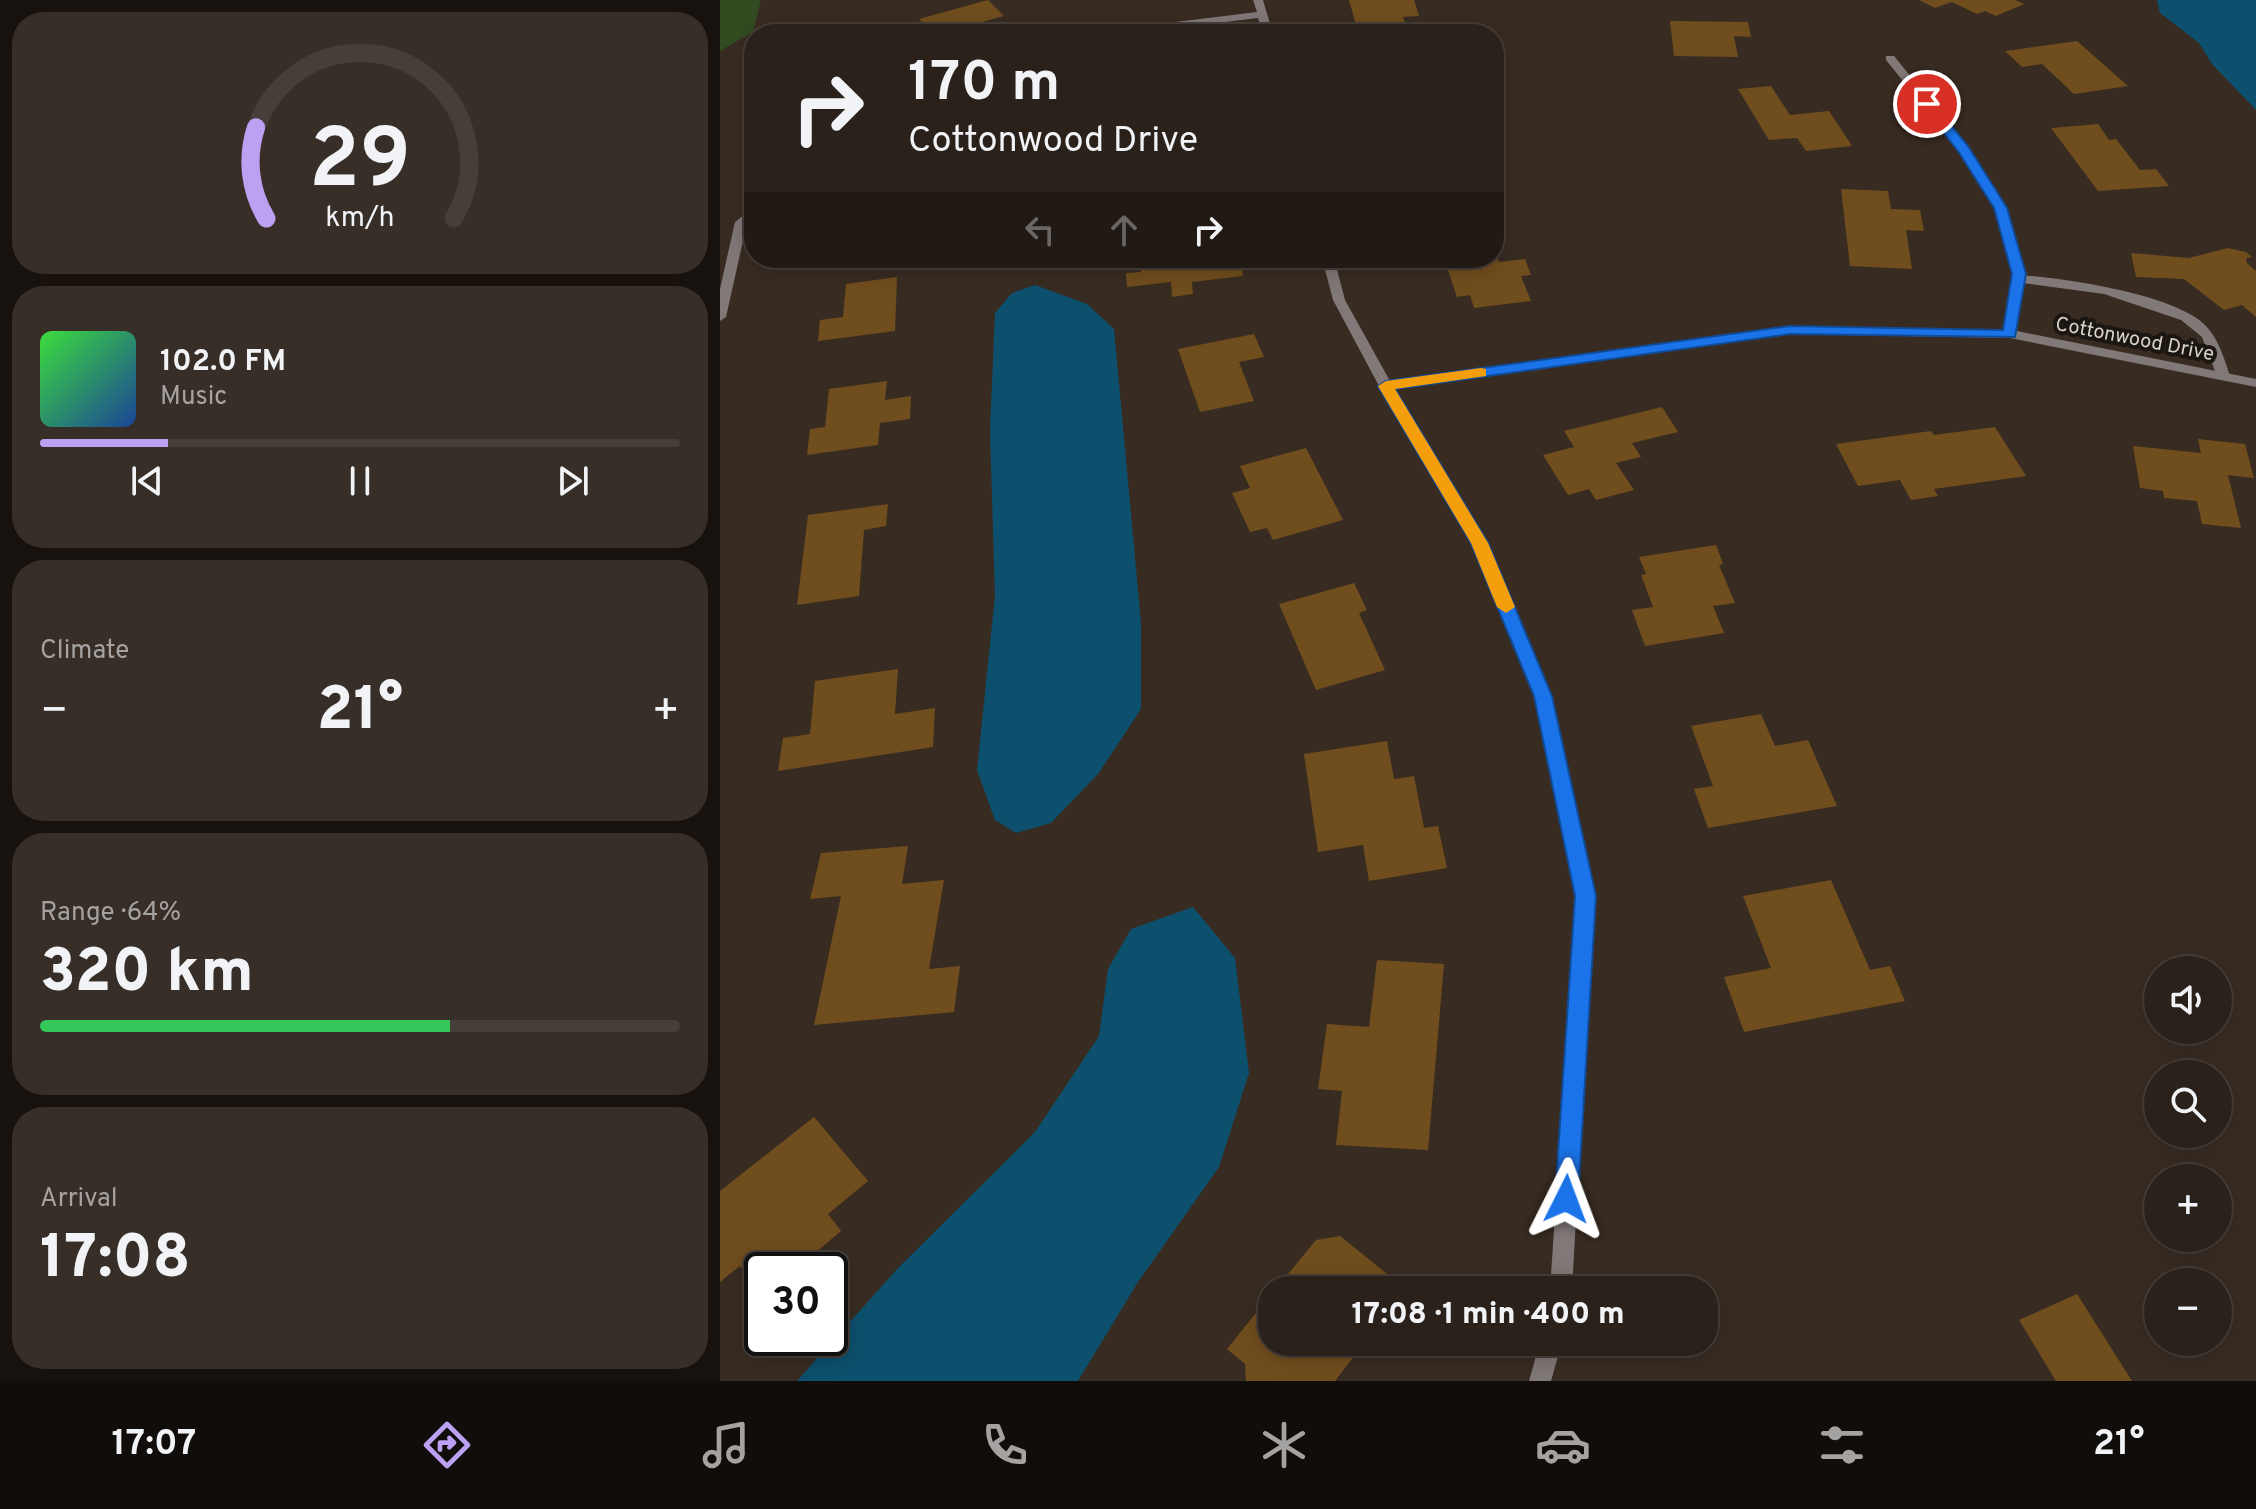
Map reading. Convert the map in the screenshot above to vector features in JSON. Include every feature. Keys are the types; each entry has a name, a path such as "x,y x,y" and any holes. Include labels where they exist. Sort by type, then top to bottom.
{"street":[{"path":"1258,0 1266,24"},
{"path":"1182,24 1263,14"},
{"path":"1890,58 1964,149 2001,208 2019,279 2010,334"},
{"path":"720,317 744,219"},
{"path":"1331,268 1339,300 1386,386 1480,543 1543,696 1585,896 1562,1276"},
{"path":"2019,279 2113,290 2174,312 2199,325 2213,345 2223,376"},
{"name":"Cottonwood Drive","path":"1386,386 1790,330 2010,334 2256,383"},
{"path":"1540,1381 1547,1356"}],"green space":[{"path":"720,0 761,0 755,24 744,24 744,37 720,51"}],"water":[{"path":"2157,0 2256,0 2256,110 2212,64 2199,43 2160,13"},
{"path":"1035,285 1087,304 1114,329 1141,623 1141,709 1098,774 1051,823 1016,833 995,820 977,770 995,596 990,431 995,313 1012,293"},
{"path":"1193,907 1235,958 1249,1073 1219,1167 1138,1282 1078,1381 797,1381 819,1356 848,1356 848,1324 898,1268 1035,1132 1099,1036 1108,969 1131,929"}],"building":[{"path":"988,0 1004,16 975,24 923,24 919,19"},
{"path":"1349,0 1414,0 1419,16 1403,17 1405,24 1356,24"},
{"path":"1919,0 2015,0 2024,4 1996,16 1985,11 1977,14 1952,2 1935,8"},
{"path":"1670,21 1748,22 1751,37 1734,36 1738,57 1674,56"},
{"path":"2077,41 2128,86 2074,94 2042,64 2022,67 2005,51"},
{"path":"1771,86 1790,115 1829,111 1852,146 1806,151 1797,138 1769,140 1738,89"},
{"path":"2098,124 2109,140 2116,139 2140,170 2156,169 2169,186 2098,191 2051,128"},
{"path":"1841,189 1888,191 1891,209 1920,210 1924,231 1906,230 1912,269 1850,266"},
{"path":"2228,248 2246,252 2252,257 2246,258 2256,271 2256,317 2242,305 2224,310 2184,279 2136,277 2131,253 2189,258"},
{"path":"1525,259 1531,275 1521,276 1531,301 1474,308 1470,295 1457,297 1447,268 1504,268 1504,261"},
{"path":"1140,268 1242,268 1243,276 1192,282 1193,294 1172,297 1171,282 1127,287 1126,273 1141,272"},
{"path":"897,277 895,331 818,341 820,320 843,317 846,284"},
{"path":"1254,334 1264,357 1239,362 1254,401 1200,412 1178,349"},
{"path":"887,381 885,400 911,396 910,419 880,423 878,445 807,455 810,429 825,427 829,389"},
{"path":"1662,407 1678,432 1632,443 1641,457 1616,463 1634,490 1596,500 1589,489 1568,495 1543,455 1574,447 1564,431"},
{"path":"1995,427 2026,476 1934,489 1938,496 1911,500 1900,480 1858,486 1836,444 1931,431 1934,435"},
{"path":"2198,439 2245,444 2254,478 2228,475 2241,528 2202,524 2197,501 2164,498 2163,491 2140,488 2133,446 2201,453"},
{"path":"1306,448 1343,520 1273,540 1267,528 1250,532 1232,493 1250,488 1240,466"},
{"path":"888,504 886,526 864,530 859,596 797,605 808,515"},
{"path":"1716,545 1723,564 1719,565 1735,603 1713,606 1724,633 1645,646 1632,610 1653,607 1641,575 1646,574 1639,557"},
{"path":"1354,583 1367,610 1359,613 1385,670 1316,690 1279,604"},
{"path":"898,669 895,714 935,708 933,747 778,771 783,738 810,734 815,681"},
{"path":"1761,714 1775,746 1808,740 1837,806 1708,828 1694,789 1713,786 1691,726"},
{"path":"1387,741 1394,779 1414,776 1424,828 1438,826 1447,868 1369,881 1363,845 1318,852 1304,754"},
{"path":"908,846 902,884 944,880 929,969 960,966 954,1012 814,1025 841,896 810,899 821,853"},
{"path":"1831,880 1870,970 1890,966 1905,1001 1744,1032 1724,977 1771,968 1743,896"},
{"path":"1377,960 1444,964 1428,1150 1336,1145 1342,1091 1318,1089 1327,1024 1369,1027"},
{"path":"814,1117 868,1181 828,1214 841,1231 816,1252 744,1252 744,1271 740,1266 720,1282 720,1191"},
{"path":"1340,1236 1390,1276 1286,1276 1316,1240"},
{"path":"2077,1294 2132,1381 2056,1381 2019,1320"},
{"path":"1258,1310 1258,1356 1354,1356 1335,1381 1246,1381 1245,1364 1227,1349"}],"slow traffic":[{"path":"1481,373 1386,386 1480,543 1506,607"}],"route":[{"path":"1566,1199 1585,896 1543,696 1480,543 1386,386 1790,330 2010,334 2019,274 2001,208 1964,149 1927,104"}]}
